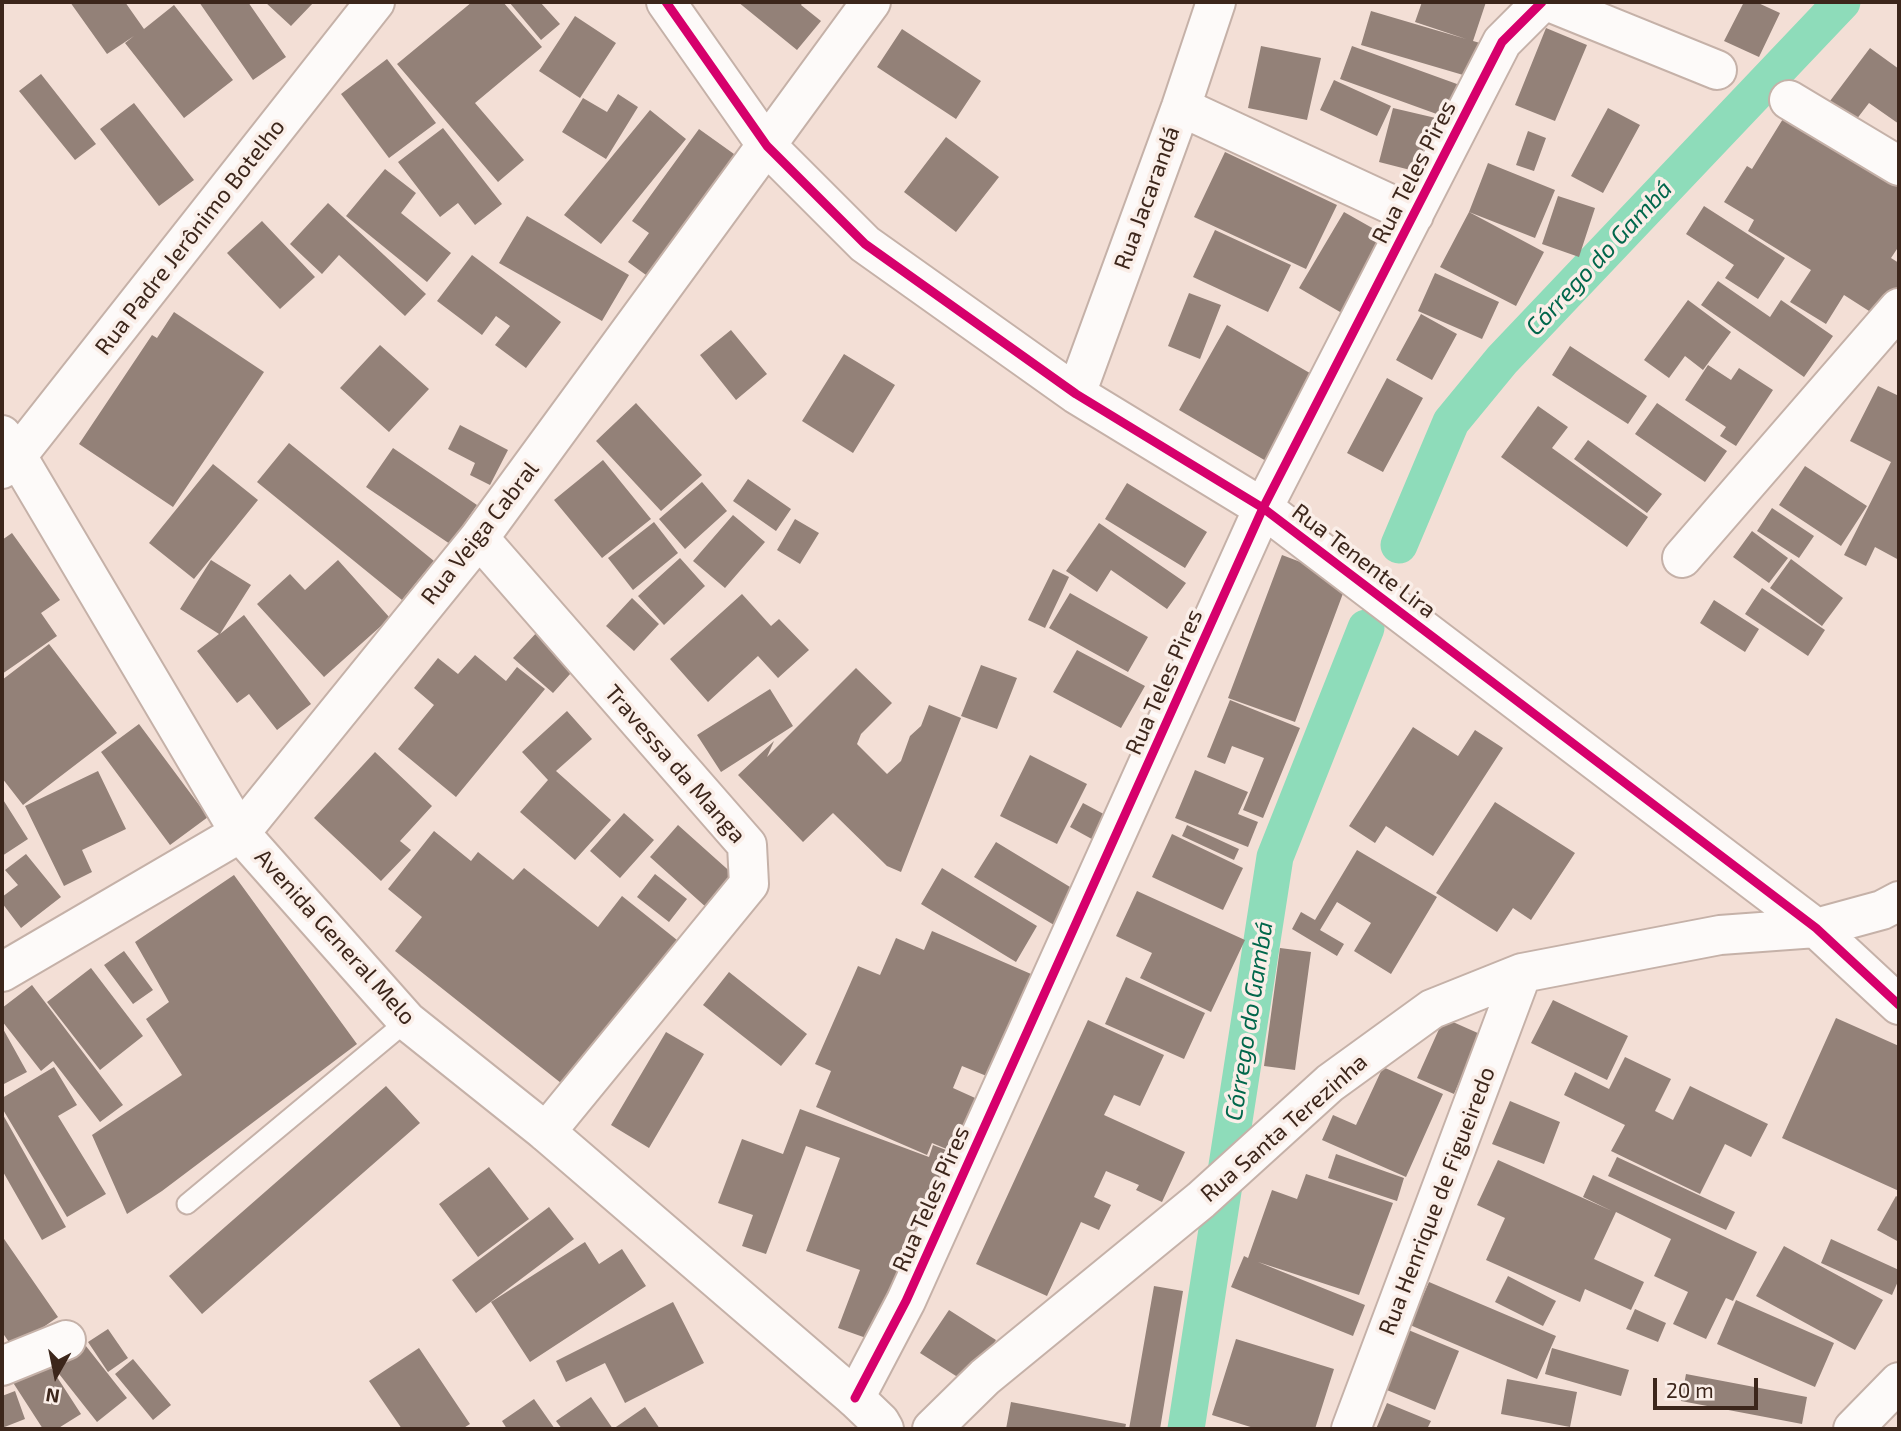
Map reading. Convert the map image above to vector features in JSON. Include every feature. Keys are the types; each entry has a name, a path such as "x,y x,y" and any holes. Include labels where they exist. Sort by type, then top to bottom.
{"street":[{"name":"Rua Padre Jerônimo Botelho","path":"7,453 375,2"},
{"name":"Rua Tenente Lira","path":"666,2 767,146 865,244 1076,394 1263,508 1816,928 1899,1004"},
{"name":"Rua Veiga Cabral","path":"2,972 240,833 480,538 871,2"},
{"name":"Rua Jacarandá","path":"1076,394 1181,107 1216,2"},
{"name":"Rua Teles Pires","path":"881,1419 906,1301 1263,508 1502,43 1542,2"},
{"path":"1549,2 1717,69"},
{"path":"1789,100 1899,166"},
{"path":"1181,107 1414,215"},
{"path":"1682,558 1899,308"},
{"name":"Avenida General Melo","path":"7,453 240,833 407,1021 547,1132 881,1419"},
{"name":"Travessa da Manga","path":"480,538 747,845 748,884 547,1132"},
{"name":"Rua Santa Terezinha","path":"932,1429 985,1377 1202,1200 1330,1083 1432,1009 1522,973 1720,935 1816,928 1882,910 1899,901"},
{"name":"Rua Henrique de Figueiredo","path":"1351,1429 1522,973"},
{"path":"2,1366 66,1340"},
{"path":"1853,1429 1899,1382"}],"lane":[{"path":"187,1204 407,1021"}],"building":[{"path":"70,2 125,2 144,29 174,5 233,80 184,118 125,43 134,36 107,54"},
{"path":"199,2 248,2 286,57 253,80"},
{"path":"265,2 314,2 291,26"},
{"path":"472,2 503,2 542,47 475,103 524,160 498,182 397,64"},
{"path":"509,2 540,2 560,24 541,40"},
{"path":"738,2 803,2 801,5 821,21 797,50"},
{"path":"1422,2 1486,2 1473,41 1480,43 1470,77 1361,45 1371,11 1466,39 1415,22"},
{"path":"1744,2 1756,2 1780,13 1759,57 1724,41"},
{"path":"575,16 616,43 580,98 539,71"},
{"path":"1546,28 1587,45 1555,121 1515,105"},
{"path":"902,29 981,81 956,119 877,67"},
{"path":"1261,46 1321,58 1307,120 1248,108"},
{"path":"1352,46 1468,88 1456,121 1340,79"},
{"path":"1870,48 1899,69 1899,124 1869,103 1856,120 1830,101"},
{"path":"387,59 436,123 389,158 341,94"},
{"path":"41,74 96,144 75,160 19,91"},
{"path":"1334,80 1391,106 1377,136 1320,110"},
{"path":"618,94 638,107 606,159 562,132 583,98 607,112"},
{"path":"134,103 194,180 159,206 100,129"},
{"path":"1393,108 1440,119 1426,174 1379,162"},
{"path":"1608,108 1640,125 1603,193 1571,176"},
{"path":"650,110 686,139 601,244 564,215"},
{"path":"1786,114 1899,184 1899,246 1891,258 1899,263 1899,287 1880,318 1844,295 1826,324 1790,302 1811,270 1748,231 1754,220 1724,202 1747,166 1752,169"},
{"path":"443,128 502,204 475,225 458,203 440,217 398,162"},
{"path":"699,129 741,159 653,280 628,262 649,233 632,221"},
{"path":"1528,131 1546,138 1534,171 1516,165"},
{"path":"946,137 999,177 956,232 904,192"},
{"path":"1225,152 1337,205 1306,269 1194,217"},
{"path":"1488,163 1555,190 1535,238 1469,212"},
{"path":"385,169 416,193 401,213 451,253 427,282 346,216"},
{"path":"1558,196 1595,208 1579,257 1542,244"},
{"path":"328,203 426,294 405,316 339,255 322,274 290,244"},
{"path":"1704,206 1785,258 1758,299 1725,278 1734,265 1686,234"},
{"path":"1344,212 1397,242 1352,319 1299,288"},
{"path":"1469,212 1544,252 1516,306 1440,267"},
{"path":"527,216 629,275 602,321 499,263"},
{"path":"262,221 315,277 280,309 227,253"},
{"path":"1215,230 1291,265 1268,312 1193,277"},
{"path":"472,255 561,322 526,368 495,345 510,326 496,316 482,335 437,301"},
{"path":"1435,273 1499,302 1482,339 1418,311"},
{"path":"1718,281 1770,317 1781,300 1833,336 1804,377 1701,305"},
{"path":"1189,293 1221,305 1200,359 1168,346"},
{"path":"1688,300 1731,332 1703,370 1685,356 1669,378 1644,360"},
{"path":"174,312 264,372 173,507 79,444 152,335 157,338"},
{"path":"1421,314 1457,334 1432,380 1396,360"},
{"path":"1227,325 1327,383 1278,468 1179,410"},
{"path":"731,330 767,374 736,400 700,355"},
{"path":"380,345 429,389 389,432 340,388"},
{"path":"1570,346 1647,396 1628,424 1552,375"},
{"path":"844,354 895,385 853,453 802,421"},
{"path":"1708,365 1731,380 1739,368 1773,390 1736,446 1720,436 1726,427 1685,400"},
{"path":"1387,378 1423,398 1383,472 1347,453"},
{"path":"1878,386 1899,396 1899,560 1875,547 1866,566 1844,555 1891,462 1850,441"},
{"path":"636,403 702,475 661,511 596,441"},
{"path":"1657,403 1727,451 1705,482 1635,434"},
{"path":"1538,406 1568,427 1552,448 1648,517 1627,547 1501,457"},
{"path":"460,425 508,450 490,485 470,475 475,463 448,449"},
{"path":"1588,440 1662,494 1647,513 1574,459"},
{"path":"289,443 434,561 402,600 257,482"},
{"path":"393,448 477,505 450,544 366,487"},
{"path":"603,460 651,519 602,558 554,500"},
{"path":"213,464 258,500 194,579 149,543"},
{"path":"1805,466 1867,506 1841,546 1779,505"},
{"path":"748,479 791,509 776,531 733,501"},
{"path":"702,482 727,511 685,549 659,519"},
{"path":"1127,483 1207,532 1185,568 1105,519"},
{"path":"1772,508 1814,536 1799,558 1757,531"},
{"path":"733,515 765,542 725,588 693,561"},
{"path":"795,519 819,533 800,564 777,550"},
{"path":"654,522 678,553 633,590 608,558"},
{"path":"1099,523 1186,583 1167,609 1111,570 1097,592 1066,571"},
{"path":"1752,531 1788,558 1769,583 1733,557"},
{"path":"12,533 60,600 41,613 57,636 2,674 2,540"},
{"path":"1282,555 1348,580 1295,722 1228,698"},
{"path":"680,558 705,586 664,625 638,596"},
{"path":"1791,559 1843,598 1822,626 1770,588"},
{"path":"211,560 251,585 220,634 244,615 311,704 277,730 249,694 237,703 197,651 219,634 180,609"},
{"path":"338,560 390,618 324,677 257,604 290,574 305,590"},
{"path":"1053,569 1069,577 1045,628 1028,620"},
{"path":"1762,588 1825,630 1808,656 1745,614"},
{"path":"1070,593 1148,637 1128,672 1049,628"},
{"path":"742,594 771,626 779,619 809,650 778,678 758,656 708,702 670,659"},
{"path":"632,598 659,624 634,651 606,626"},
{"path":"1714,600 1759,629 1745,652 1700,623"},
{"path":"539,630 579,664 553,693 513,658"},
{"path":"49,644 117,733 23,805 2,778 2,680"},
{"path":"1077,650 1145,686 1121,728 1053,692"},
{"path":"475,655 506,681 517,667 545,689 456,797 398,749 434,705 414,688 438,658 458,674"},
{"path":"981,665 1017,678 997,729 961,716"},
{"path":"856,668 892,703 861,734 857,744 887,774 901,761 910,736 921,726 929,705 961,718 901,872 887,866 833,813 803,842 738,775 774,741 767,757"},
{"path":"770,689 793,726 721,772 697,735"},
{"path":"1230,700 1300,728 1263,818 1243,810 1264,758 1232,746 1225,764 1207,757"},
{"path":"567,711 592,739 556,771 611,820 575,860 520,812 548,780 522,752"},
{"path":"139,724 208,817 170,845 101,752"},
{"path":"1413,727 1458,756 1475,730 1503,748 1433,856 1386,826 1375,843 1349,826"},
{"path":"375,752 432,806 400,841 411,850 381,881 314,818"},
{"path":"1030,755 1087,784 1057,844 1000,816"},
{"path":"1195,770 1248,792 1238,814 1258,822 1248,847 1175,818"},
{"path":"98,771 126,829 82,850 92,872 64,886 25,806"},
{"path":"2,798 28,839 2,856"},
{"path":"1495,802 1575,853 1531,920 1513,908 1497,932 1436,893"},
{"path":"1083,803 1113,819 1099,843 1070,827"},
{"path":"624,813 654,840 620,878 590,851"},
{"path":"678,825 735,876 707,908 650,857"},
{"path":"1187,825 1239,849 1234,860 1182,836"},
{"path":"434,831 471,861 478,852 513,880 524,868 598,927 622,896 687,948 571,1091 395,951 422,917 388,889"},
{"path":"1172,834 1243,868 1223,910 1152,877"},
{"path":"996,842 1075,890 1054,925 974,877"},
{"path":"1357,850 1437,897 1391,974 1354,951 1371,923 1337,902 1320,930 1344,944 1337,956 1292,929 1301,912 1315,920"},
{"path":"26,854 61,897 21,928 2,903 2,897 18,885 5,870"},
{"path":"942,868 1037,926 1016,962 921,904"},
{"path":"655,874 687,899 669,922 637,897"},
{"path":"234,875 357,1044 162,1191 127,1214 92,1135 182,1075 146,1019 169,1002 135,942"},
{"path":"1137,891 1245,940 1211,1012 1140,978 1152,953 1116,936"},
{"path":"932,931 1038,977 994,1079 962,1066 953,1088 984,1102 961,1155 932,1143 927,1155 816,1107 831,1071 815,1064 858,966 880,975 896,938 924,950"},
{"path":"1280,948 1311,952 1295,1070 1264,1066"},
{"path":"124,951 153,990 133,1004 104,965"},
{"path":"91,968 143,1036 100,1070 47,1002"},
{"path":"729,972 807,1034 781,1066 703,1005"},
{"path":"1126,977 1205,1013 1184,1059 1105,1024"},
{"path":"32,985 123,1105 100,1122 53,1061 41,1071 2,1021 2,1008"},
{"path":"1553,1000 1628,1036 1607,1080 1531,1043"},
{"path":"1444,1018 1480,1034 1454,1094 1417,1078"},
{"path":"1836,1018 1899,1046 1899,1191 1782,1138"},
{"path":"1088,1020 1164,1055 1140,1106 1114,1095 1104,1115 1185,1152 1162,1202 1136,1190 1139,1185 1106,1171 1094,1197 1111,1205 1099,1230 1081,1222 1047,1296 976,1264"},
{"path":"2,1027 27,1072 2,1085"},
{"path":"666,1032 704,1054 649,1148 611,1125"},
{"path":"1625,1057 1671,1079 1655,1111 1673,1120 1690,1086 1768,1124 1751,1157 1725,1144 1700,1194 1611,1151 1625,1125 1564,1095 1575,1072 1609,1089"},
{"path":"54,1067 77,1105 58,1116 106,1194 67,1217 2,1108 2,1098"},
{"path":"1383,1067 1443,1094 1406,1177 1322,1140 1333,1115 1356,1125"},
{"path":"386,1086 420,1123 202,1314 169,1276"},
{"path":"1510,1101 1560,1122 1544,1164 1492,1144"},
{"path":"800,1109 929,1157 933,1145 954,1153 883,1344 838,1328 860,1270 806,1251 840,1158 806,1146 766,1254 742,1246 753,1215 718,1203 742,1139 783,1154"},
{"path":"2,1113 66,1227 42,1240 2,1170"},
{"path":"1336,1154 1404,1178 1397,1201 1328,1178"},
{"path":"1617,1157 1735,1212 1726,1230 1608,1176"},
{"path":"1498,1160 1612,1211 1583,1197 1593,1175 1757,1252 1733,1301 1726,1298 1706,1339 1673,1324 1688,1292 1654,1276 1671,1239 1616,1212 1594,1259 1644,1282 1631,1310 1585,1289 1580,1302 1486,1260 1505,1218 1477,1205"},
{"path":"489,1167 529,1219 478,1257 439,1204"},
{"path":"1306,1174 1393,1203 1359,1295 1258,1262 1365,1305 1353,1336 1231,1287 1244,1256 1248,1258 1272,1190 1297,1199"},
{"path":"1896,1196 1899,1198 1899,1242 1877,1230"},
{"path":"549,1207 574,1239 476,1313 452,1280"},
{"path":"2,1236 58,1317 13,1348 2,1332"},
{"path":"1831,1239 1899,1270 1899,1279 1892,1295 1821,1263"},
{"path":"585,1242 599,1264 622,1249 646,1286 530,1362 491,1302"},
{"path":"1784,1246 1883,1300 1855,1350 1756,1296"},
{"path":"1508,1276 1556,1301 1543,1326 1495,1302"},
{"path":"1429,1282 1556,1336 1537,1379 1410,1325"},
{"path":"1154,1286 1183,1291 1160,1429 1129,1429"},
{"path":"1736,1300 1834,1343 1815,1387 1717,1344"},
{"path":"673,1302 704,1363 625,1403 605,1363 566,1382 556,1361"},
{"path":"1635,1309 1666,1323 1658,1342 1626,1329"},
{"path":"949,1310 996,1340 967,1383 920,1353"},
{"path":"108,1329 128,1358 108,1372 88,1342"},
{"path":"1406,1329 1459,1351 1435,1410 1382,1388"},
{"path":"1236,1339 1334,1369 1315,1429 1257,1429 1212,1415"},
{"path":"82,1341 127,1398 97,1422 52,1365"},
{"path":"419,1348 470,1424 462,1429 402,1429 369,1381"},
{"path":"1552,1348 1629,1370 1621,1396 1545,1374"},
{"path":"133,1359 171,1405 153,1420 115,1374"},
{"path":"46,1360 81,1414 57,1429 43,1429 12,1381"},
{"path":"1686,1374 1807,1397 1802,1424 1681,1401"},
{"path":"1507,1379 1577,1392 1570,1427 1501,1414"},
{"path":"15,1391 25,1419 2,1428 2,1396"},
{"path":"591,1397 613,1429 562,1429 556,1421"},
{"path":"534,1399 555,1429 507,1429 502,1421"},
{"path":"1011,1402 1126,1424 1125,1429 1006,1429"},
{"path":"1387,1403 1431,1421 1427,1429 1376,1429"},
{"path":"645,1407 660,1429 613,1429"}],"waterway":[{"name":"Córrego do Gambá","path":"1399,545 1451,422 1502,360 1842,2"},
{"name":"Córrego do Gambá","path":"1186,1429 1275,857 1366,628"}],"cycle path":[{"path":"666,2 767,146 865,244 1076,394 1263,508 1816,928 1899,1005"},
{"path":"855,1398 906,1301 1263,508 1502,42 1542,2"}]}
